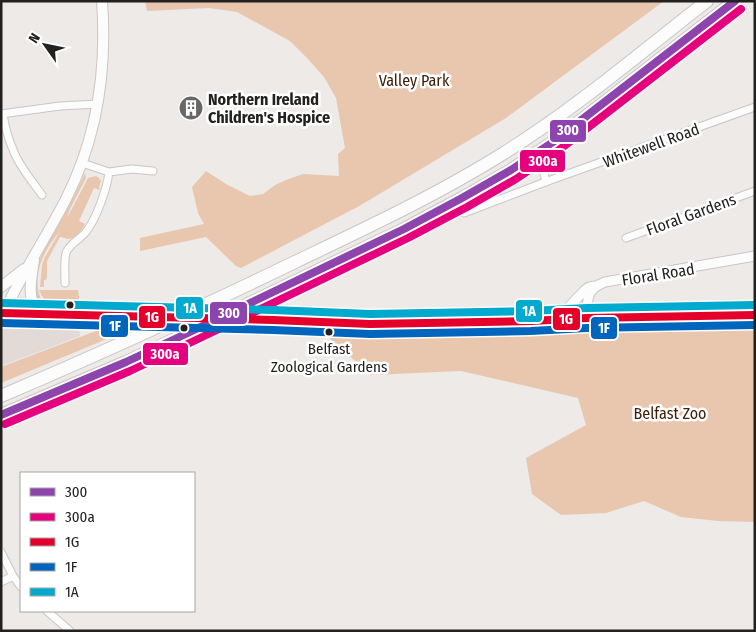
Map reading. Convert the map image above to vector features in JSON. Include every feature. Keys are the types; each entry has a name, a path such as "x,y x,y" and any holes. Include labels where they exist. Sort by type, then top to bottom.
{"highway":[{"path":"1,396 141,335 384,220 452,183 504,153 545,126 707,1"},
{"path":"1,415 126,362 192,331 404,229 462,198 511,170 553,142 735,1"}],"main road":[{"path":"102,1 104,26 103,67 98,104 88,145 66,199 27,267 4,313 370,324 755,315"},
{"path":"35,254 30,294 37,314"},
{"path":"1,287 27,267"}],"street":[{"path":"42,195 14,153 2,114 60,106 98,104"},
{"name":"Whitewell Road","path":"464,213 755,107"},
{"path":"82,163 109,172 132,169 153,171"},
{"path":"543,169 546,182"},
{"path":"65,284 66,253 69,247 84,234 92,223 106,189 109,172"},
{"name":"Floral Gardens","path":"626,238 755,190"},
{"name":"Floral Road","path":"558,319 589,287 605,282 755,256"},
{"path":"587,318 589,294 596,286"},
{"path":"1,552 13,576 20,585"},
{"path":"1,582 13,576"},
{"path":"48,612 70,631"}],"shaded area":[{"path":"1,321 78,321 80,336 1,366"}],"green space":[{"name":"Valley Park","path":"145,1 664,1 506,118 361,205 241,268 236,266 206,237 140,251 140,238 204,224 198,213 192,187 206,171 250,196 263,194 275,185 303,174 339,176 338,154 345,148 336,98 324,77 290,41 237,12 209,8 147,11"},
{"path":"85,173 86,178 67,218 88,178 96,176 99,178 101,181 100,190 94,188 79,221 85,224 76,236 71,239 60,237 47,261 47,277 44,280 44,287 40,287 42,265 60,231 49,246 38,272 38,290 41,299 35,300 37,266"},
{"path":"39,290 78,290 80,306 72,306 72,302 67,302 66,306 49,303 44,299"},
{"path":"109,326 133,328 1,383 1,367"},
{"name":"Belfast Zoo","path":"755,328 755,522 681,517 644,501 606,513 561,515 532,494 526,458 586,425 578,398 461,371 371,375 328,337 471,332"}],"transit line":[{"name":"300","path":"1,415 126,362 192,331 404,229 462,198 511,170 553,142 735,1"},
{"name":"300a","path":"5,424 130,371 408,238 467,207 516,179 559,150 741,9"},
{"name":"1A","path":"1,303 370,314 755,305"},
{"name":"1G","path":"1,313 370,324 755,315"},
{"name":"1F","path":"1,323 370,334 755,325"}],"place":[{"name":"Northern Ireland Children's Hospice","path":"191,108"},
{"name":"Belfast Zoological Gardens","path":"329,332"}]}
